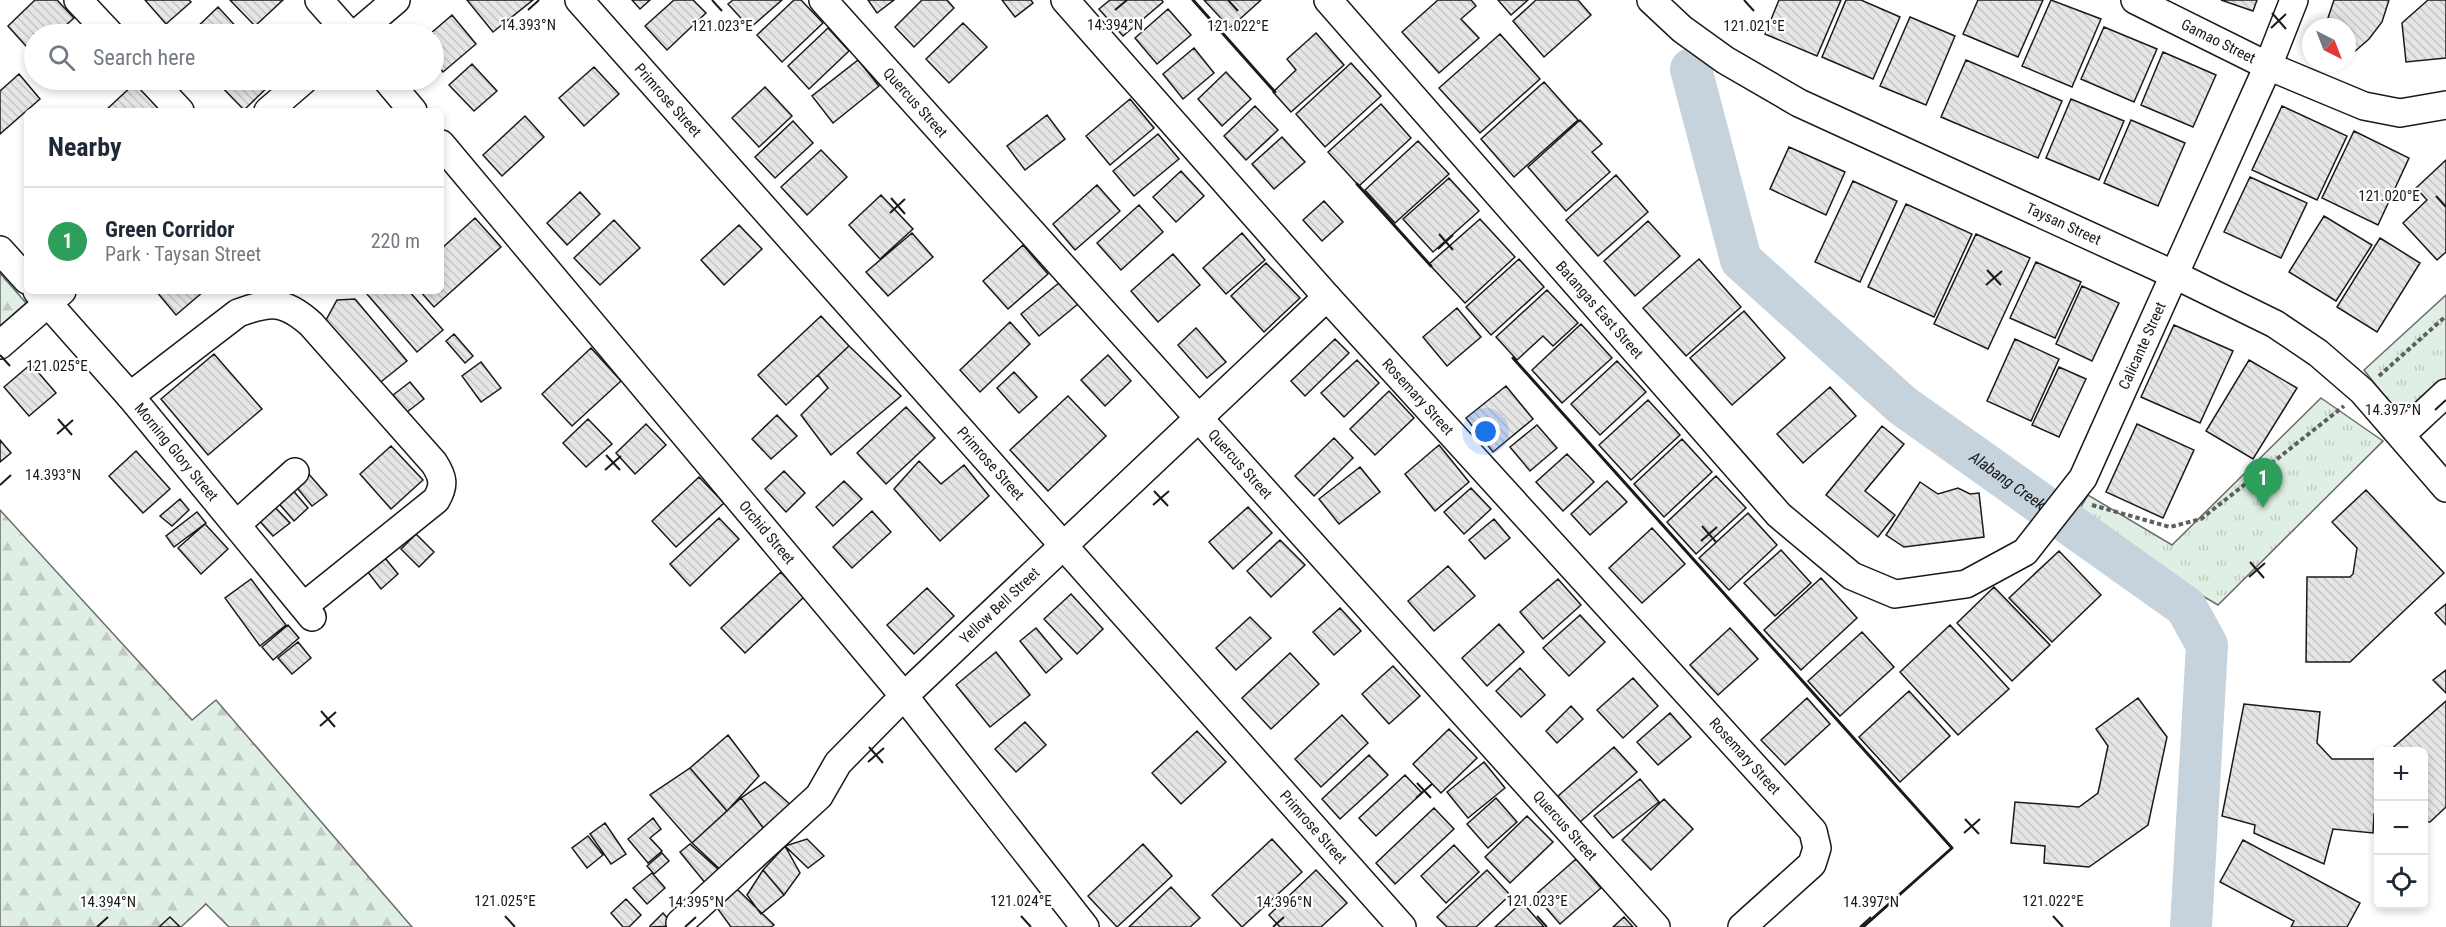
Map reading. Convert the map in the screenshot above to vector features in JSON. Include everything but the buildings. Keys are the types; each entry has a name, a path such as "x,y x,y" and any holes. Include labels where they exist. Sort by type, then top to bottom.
{"street":[{"path":"78,0 101,24"},
{"path":"318,0 340,24"},
{"path":"368,24 396,0"},
{"name":"Primrose Street","path":"579,0 1402,927"},
{"name":"Quercus Street","path":"823,0 1656,927"},
{"name":"Rosemary Street","path":"1065,0 1327,297 1813,831 1817,848 1812,864 1742,927"},
{"name":"Batangas East Street","path":"1328,0 1779,514 1852,576 1895,594"},
{"name":"Taysan Street","path":"1651,0 1682,29 1725,60 1799,104 2175,275 2275,324 2318,353 2362,391 2446,488"},
{"name":"Gamao Street","path":"2135,0 2268,66 2364,106 2400,113 2446,105"},
{"name":"Calicante Street","path":"1895,594 1966,584 2025,552 2083,478 2268,66 2294,0"},
{"path":"160,90 177,108"},
{"path":"271,108 292,90"},
{"path":"395,90 410,108"},
{"name":"Orchid Street","path":"444,148 904,696 1085,927"},
{"path":"0,250 24,277"},
{"path":"0,345 49,295"},
{"name":"Morning Glory Street","path":"49,295 130,396 308,611 436,500 443,489 442,475 434,463 311,324 296,310 279,304 259,305 238,313 130,396"},
{"name":"Yellow Bell Street","path":"680,923 819,796 842,758 904,696 1327,297"},
{"path":"2401,435 2446,393"},
{"path":"237,524 295,472"}],"path":[{"path":"2067,499 2170,527 2201,519 2362,391 2446,316"}],"green space":[{"path":"0,273 26,303 0,326"},
{"path":"2446,295 2446,378 2402,418 2364,370"},
{"path":"2321,398 2383,441 2218,605 2073,520 2088,495 2172,545"},
{"path":"0,510 192,720 216,700 412,927 229,927 206,904 181,927 0,927"}],"waterway":[{"name":"Alabang Creek","path":"1691,69 1741,260 1902,405 2186,607 2207,645 2191,927"}],"wall":[{"path":"1193,0 1275,92"},
{"path":"1357,184 1431,266"},
{"path":"1513,358 1952,848 1863,927"}],"place":[{"name":"Green Corridor","path":"2263,508"}]}
